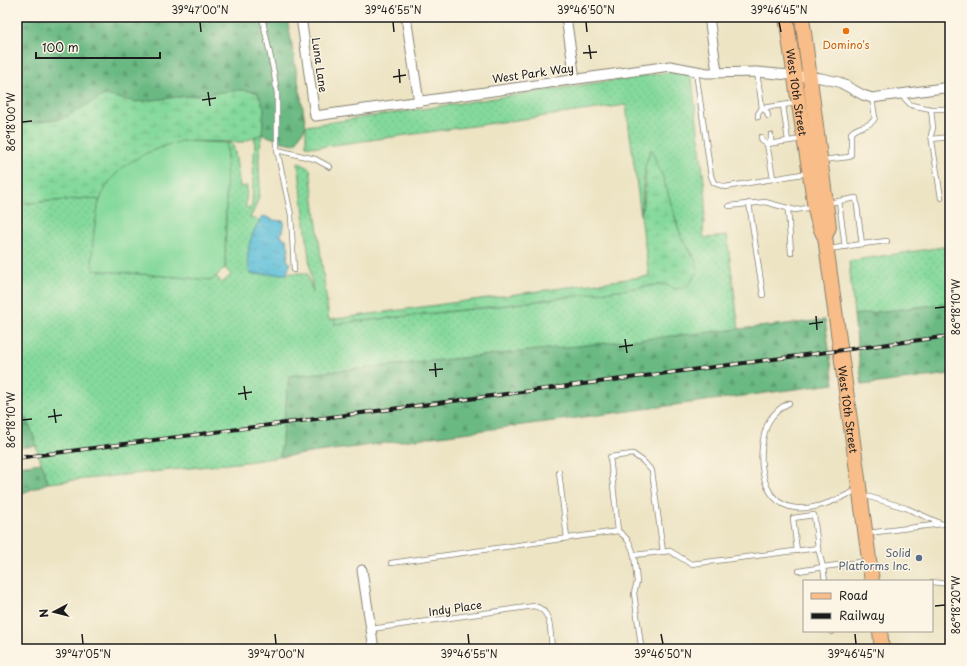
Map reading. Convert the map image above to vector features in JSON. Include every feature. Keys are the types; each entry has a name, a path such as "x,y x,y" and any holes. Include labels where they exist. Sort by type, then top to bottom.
{"main road":[{"name":"West 10th Street","path":"786,17 818,137 829,227 826,243 861,491 872,580"},
{"name":"West 10th Street","path":"802,17 802,76 798,102 810,172 827,203"},
{"path":"880,632 882,649"}],"street":[{"name":"Luna Lane","path":"301,17 315,116"},
{"path":"406,17 419,102"},
{"path":"566,17 575,79"},
{"path":"709,17 717,72"},
{"name":"West Park Way","path":"315,116 670,66 684,67 696,72 757,72 802,76 839,82 863,96 872,98"},
{"path":"872,98 950,87"},
{"path":"362,570 374,649"}],"lane":[{"path":"262,17 275,80 277,150 292,215 294,270"},
{"path":"696,72 710,176 714,183 725,187 810,172"},
{"path":"757,72 762,108 758,114 758,117"},
{"path":"900,94 911,105 931,109 950,109"},
{"path":"821,160 849,157 851,155 851,133 855,129 870,125 875,118 872,98"},
{"path":"762,108 798,102"},
{"path":"783,105 788,141"},
{"path":"762,108 768,112 768,116"},
{"path":"931,109 933,128 932,139 941,198"},
{"path":"771,135 771,140 768,144 773,178"},
{"path":"932,139 950,136"},
{"path":"761,137 762,141 768,144 818,137"},
{"path":"277,150 315,159 330,167"},
{"path":"729,206 765,202 788,209 801,210 827,203 856,198 857,222 862,244"},
{"path":"749,203 763,295"},
{"path":"827,203 843,213 845,247"},
{"path":"788,209 791,253"},
{"path":"826,243 845,247 887,241"},
{"path":"789,403 780,408 770,421 764,436 762,459 764,479 768,490 783,505 795,508 821,506 861,491 906,508 942,524"},
{"path":"618,531 610,457 633,454 643,461 652,471 663,552"},
{"path":"559,472 567,538"},
{"path":"797,551 793,518 814,515 818,548 825,580"},
{"path":"866,533 950,523"},
{"path":"391,563 618,531 631,543 634,555 637,582 634,593 641,646"},
{"path":"634,555 670,551 691,564 818,548"},
{"path":"799,571 869,561"},
{"path":"933,582 950,584"},
{"name":"Indy Place","path":"371,629 532,606 542,609 548,617 552,649"}],"green space":[{"path":"17,17 287,17 306,126 295,144 283,142 262,134 264,108 241,90 136,102 105,96 62,119 17,125"},
{"path":"670,72 690,74 692,80 706,199 703,234 705,238 727,236 739,330 289,376 280,457 48,483 27,419 17,420 17,204 89,198 100,200 94,230 93,270 212,280 216,276 222,283 231,275 225,268 227,143 232,143 235,152 240,187 247,186 246,206 249,210 252,204 255,137 262,134 259,158 259,192 257,204 250,218 260,220 252,238 251,274 307,273 313,293 298,162 310,169 329,320 334,319 335,324 500,306 664,284 676,289 687,287 693,279 693,255 681,237 673,210 651,150 646,166 641,216 626,105 319,147 306,146 306,126"},
{"path":"241,90 257,92 264,108 262,134 243,142 182,141 109,184 100,200 89,198 17,204 17,125 62,119 105,95 136,102"},
{"path":"182,141 227,143 225,268 212,280 93,270 92,253 95,224 99,203 106,187 113,177 133,160 157,149"},
{"path":"651,149 664,180 681,237 697,263 698,271 687,287 676,289 664,284 506,305 335,324 334,319 649,276 641,216 645,191 645,166"},
{"path":"950,246 950,303 854,315 849,261"},
{"path":"950,303 950,374 862,385 854,315"},
{"path":"825,320 834,384 280,457 289,376"},
{"path":"27,418 37,446 17,448 17,420"},
{"path":"42,463 48,483 17,495 17,466"}],"water":[{"path":"264,216 273,220 284,221 281,237 286,239 289,249 287,259 290,264 287,274 251,274 248,252 255,228"}],"railway":[{"path":"17,458 950,336"}],"place":[{"name":"Domino's","path":"846,31"},
{"name":"Solid Platforms Inc.","path":"919,558"}]}
